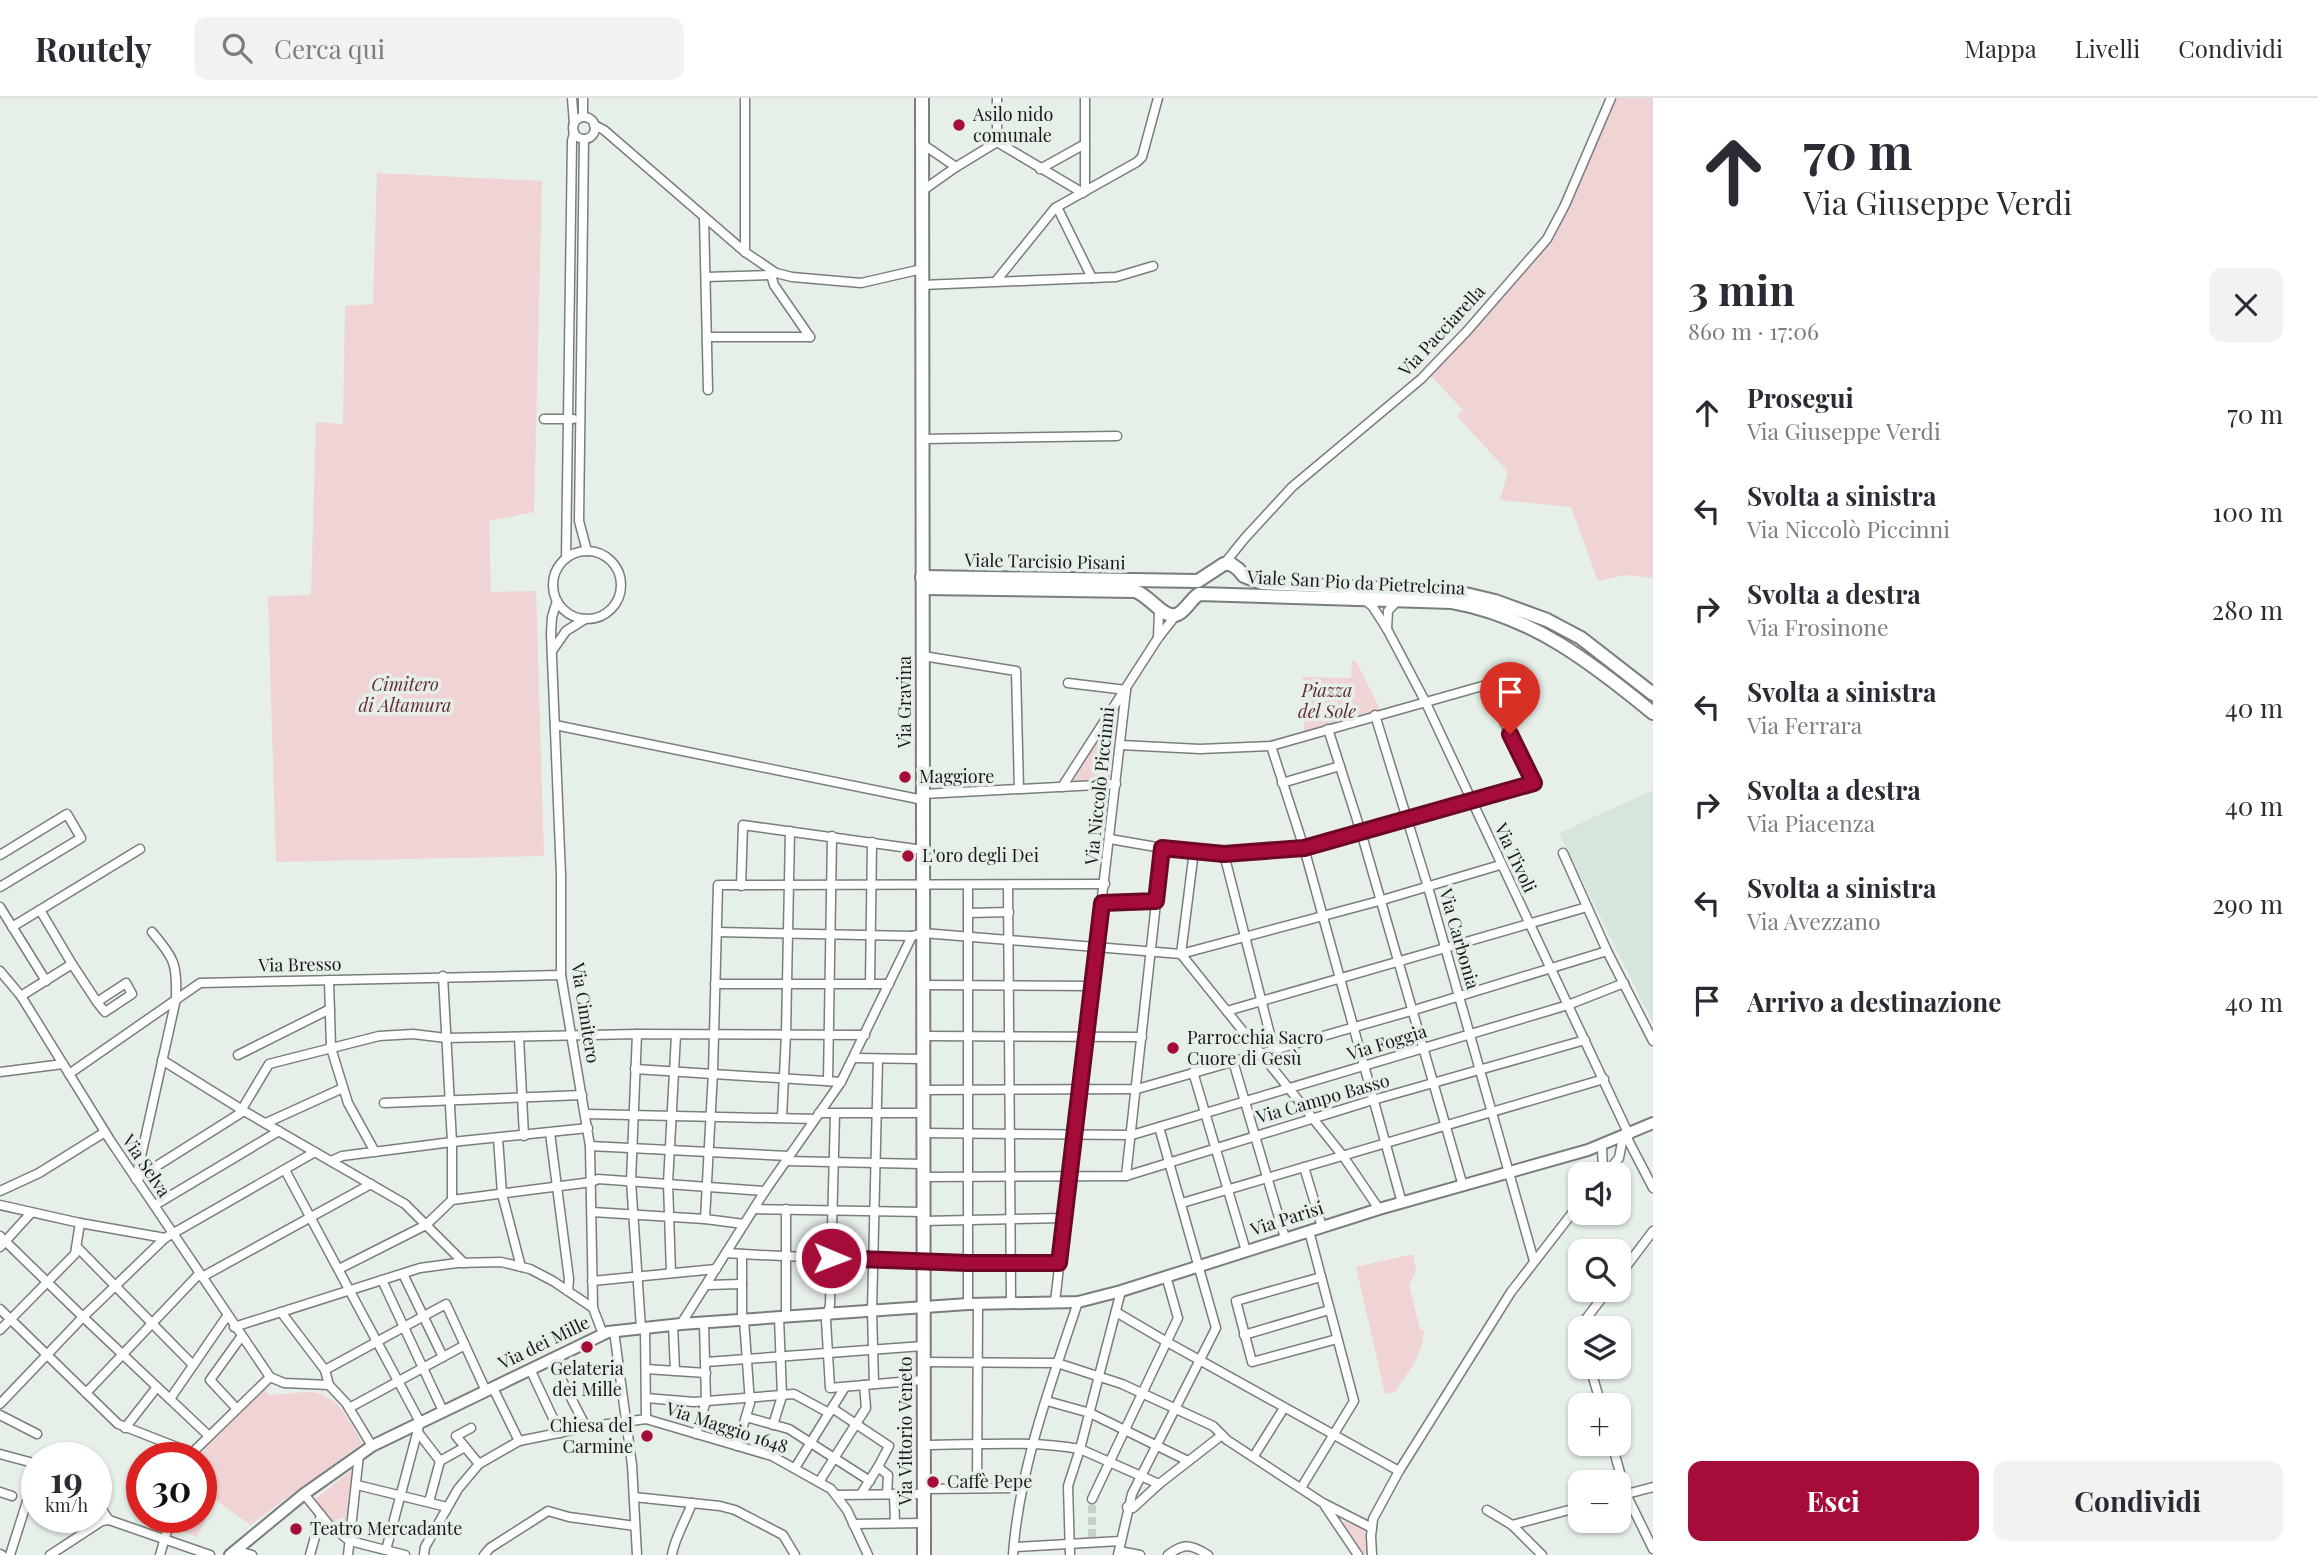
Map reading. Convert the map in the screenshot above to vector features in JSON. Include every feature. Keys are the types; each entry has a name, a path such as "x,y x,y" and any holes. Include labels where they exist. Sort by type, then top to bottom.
{"main road":[{"name":"Via Gravina","path":"922,98 923,885 917,934 923,985 923,1307"},
{"name":"Viale Tarcisio Pisani","path":"923,582 1199,580 1224,564"},
{"name":"Viale San Pio da Pietrelcina","path":"1224,564 1231,564 1262,583 1457,592 1495,601 1547,620 1581,638 1653,694"},
{"path":"1236,595 1243,586 1241,572"},
{"path":"1157,607 1156,590 1167,581"},
{"name":"Viale Tarcisio Pisani","path":"923,582 1135,591 1164,613 1176,615"},
{"name":"Viale San Pio da Pietrelcina","path":"1176,615 1199,594 1452,602 1476,606 1532,628 1582,656 1653,713"},
{"name":"Via Vittorio Veneto","path":"923,1307 924,1555"}],"street":[{"path":"566,558 574,133 572,98"},
{"path":"583,98 583,117"},
{"path":"745,98 745,252"},
{"path":"997,98 997,142"},
{"path":"1084,192 1085,98"},
{"path":"996,281 1057,207 1142,157 1158,98"},
{"name":"Via Pacciarella","path":"1224,564 1292,487 1421,379 1547,239 1565,205 1611,98"},
{"path":"574,123 583,117"},
{"path":"583,117 589,119 594,128 604,130 771,273 774,285 810,337 707,337"},
{"path":"587,551 579,521 584,139 594,128"},
{"path":"574,133 584,139"},
{"path":"922,191 997,142"},
{"path":"997,142 1084,192"},
{"path":"922,143 956,167"},
{"path":"1040,169 1085,144"},
{"path":"1057,207 1092,278"},
{"path":"705,217 708,390"},
{"path":"922,285 1092,278 1128,275 1153,266"},
{"path":"706,276 771,273 860,283 922,269"},
{"path":"544,418 580,418"},
{"path":"922,439 1117,436"},
{"path":"1240,544 1241,572"},
{"path":"587,551 606,556 613,563 621,581 621,591 612,608 595,618 585,619 574,617 564,610 557,601 553,582 555,573 566,558 576,552 587,551"},
{"name":"Via Tivoli","path":"1364,599 1373,607 1387,629 1424,701 1604,1079 1626,1136 1653,1188"},
{"path":"1387,629 1388,611 1397,600"},
{"name":"Via Cimitero","path":"557,601 552,617 552,651 561,874 561,975 590,1146 593,1308 608,1332 632,1465 637,1555"},
{"path":"1157,607 1158,638"},
{"path":"1062,787 1158,638 1176,615"},
{"path":"552,651 566,631 585,619"},
{"path":"923,656 1016,671 1019,789"},
{"path":"1068,683 1126,690"},
{"path":"1110,839 1162,848 1224,854 1304,848 1534,783 1486,685 1270,746 1200,749 1121,745"},
{"name":"Via Niccolò Piccinni","path":"1055,1302 1126,690"},
{"name":"Via Carbonia","path":"1376,715 1428,887 1534,1261"},
{"path":"555,725 923,797 1116,784"},
{"path":"1328,729 1361,832 1463,1186"},
{"path":"1270,746 1304,848 1402,1203"},
{"path":"1282,783 1340,766"},
{"path":"0,855 67,814 81,838 0,887"},
{"path":"741,886 743,825 923,850"},
{"path":"782,1118 788,983 790,831"},
{"path":"828,1081 832,836"},
{"path":"870,984 872,842"},
{"path":"1126,1176 1162,848"},
{"path":"12,927 140,849"},
{"path":"1194,851 1181,954 1313,1118 1379,1209"},
{"path":"1563,853 1607,951 1653,1041"},
{"path":"1224,854 1274,1050"},
{"path":"717,932 968,936 1181,954 1379,901 1500,865"},
{"path":"705,1219 713,1072 718,885 1105,884"},
{"path":"968,885 968,1263 978,1361 977,1488"},
{"path":"1009,886 1011,1302"},
{"path":"1102,903 1156,901"},
{"path":"0,907 46,981"},
{"path":"1227,1011 1587,907"},
{"path":"40,910 97,1002"},
{"path":"968,913 1009,912"},
{"path":"136,1180 176,999 177,971 169,952 152,932"},
{"path":"675,1371 677,1325 841,1082 917,934"},
{"path":"922,1090 1137,1089 1551,970 1607,951"},
{"path":"21,996 72,964"},
{"name":"Via Selva","path":"2,971 21,996 105,1132 155,1205 169,1236 270,1377"},
{"name":"Via Bresso","path":"69,1074 194,986 204,982 561,975"},
{"path":"443,976 452,1142 452,1200"},
{"path":"329,980 331,1048 348,1103 375,1152"},
{"name":"Via Foggia","path":"923,1133 1132,1135 1568,1005 1625,983"},
{"path":"715,984 889,984"},
{"path":"923,985 1091,986"},
{"path":"238,1055 330,1009"},
{"path":"136,1180 243,1110 269,1064 379,1036 413,1034 446,1038 637,1034 865,1035"},
{"path":"637,1034 631,1181 646,1369 646,1419"},
{"path":"671,1273 668,1183 676,1035"},
{"path":"519,1037 524,1136"},
{"path":"923,1037 1142,1037"},
{"name":"Via Campo Basso","path":"590,1146 708,1152 834,1163 877,1163 967,1176 1126,1176 1373,1100 1585,1040"},
{"path":"854,1058 922,1059"},
{"path":"819,1482 866,1408 873,1349 878,1059"},
{"path":"162,1060 405,1204 464,1263"},
{"path":"1233,1061 1285,1238"},
{"path":"0,1072 63,1064"},
{"path":"635,1069 841,1082"},
{"path":"1193,1072 1246,1251"},
{"path":"1182,1203 1604,1079"},
{"path":"266,1124 343,1088"},
{"path":"384,1103 582,1095"},
{"path":"586,1114 782,1118 835,1114 923,1113"},
{"path":"835,1114 828,1313 830,1388 923,1380"},
{"name":"Via Parisi","path":"923,1307 973,1303 1078,1302 1121,1291 1379,1209 1602,1145 1653,1123"},
{"path":"1140,1555 1118,1553 1127,1507 1140,1476 1216,1328 1159,1127"},
{"path":"331,1161 342,1156 588,1128"},
{"path":"155,1205 279,1131"},
{"path":"0,1191 39,1173 105,1132"},
{"path":"550,1133 569,1279 568,1291"},
{"path":"1615,1162 1626,1136"},
{"path":"498,1138 502,1194 521,1267"},
{"path":"1602,1145 1603,1162"},
{"path":"0,1404 83,1317 169,1236 315,1152"},
{"path":"1304,1167 1322,1227"},
{"path":"285,1170 378,1341 418,1427 440,1461"},
{"path":"339,1269 426,1225 452,1200 592,1182 598,1179 765,1191"},
{"path":"86,1393 200,1276 371,1184"},
{"path":"0,1205 80,1223 169,1236"},
{"path":"754,1209 874,1211 969,1220 1063,1218"},
{"path":"773,1425 782,1395 786,1209"},
{"path":"592,1212 744,1224"},
{"path":"31,1213 2,1241 209,1436"},
{"path":"1372,1555 1372,1528 1376,1513 1399,1471 1485,1330 1568,1218"},
{"path":"0,1331 75,1254 80,1223"},
{"path":"1301,1488 1354,1401 1309,1231"},
{"path":"1631,1260 1653,1231"},
{"path":"77,1247 193,1365"},
{"path":"726,1253 786,1258 1059,1263"},
{"path":"737,1446 750,1398 743,1320 742,1254"},
{"path":"234,1327 420,1268 464,1263 501,1262 530,1269 593,1308"},
{"path":"592,1281 716,1269"},
{"path":"403,1274 443,1357"},
{"path":"1092,1499 1178,1318 1166,1276"},
{"path":"1321,1277 1236,1301 1244,1335 1252,1362 1337,1339"},
{"path":"382,1280 443,1411"},
{"path":"706,1285 742,1284"},
{"path":"1070,1555 1068,1486 1121,1291"},
{"path":"1078,1302 1057,1363 1034,1445 1013,1551 1092,1540 1120,1541"},
{"path":"1588,1316 1599,1302"},
{"path":"325,1370 446,1304 465,1345 519,1441"},
{"name":"Via dei Mille","path":"233,1552 304,1494 372,1446 418,1427 443,1411 608,1332 923,1307"},
{"path":"0,1309 118,1424 159,1442"},
{"path":"1244,1335 1329,1310"},
{"path":"281,1312 325,1370 330,1385 349,1408 372,1446"},
{"path":"1116,1312 1399,1471"},
{"path":"170,1399 227,1316"},
{"path":"696,1434 706,1401 704,1323"},
{"path":"237,1409 210,1380 241,1337"},
{"path":"349,1408 465,1345"},
{"path":"706,1362 923,1346"},
{"path":"551,1359 586,1427"},
{"path":"923,1362 1057,1363 1099,1376 1213,1426 1222,1435 1324,1503 1372,1528"},
{"path":"530,1369 560,1433"},
{"path":"646,1369 706,1373"},
{"path":"203,1442 270,1377 284,1383 330,1385"},
{"path":"125,1428 157,1387"},
{"path":"795,1468 845,1387"},
{"path":"646,1398 706,1401 798,1395 856,1424 890,1446 861,1494"},
{"path":"1046,1401 1090,1413 1188,1461"},
{"path":"1254,1456 1284,1408"},
{"path":"0,1415 37,1434"},
{"path":"746,1417 789,1429 870,1480"},
{"name":"Via Maggio 1648","path":"424,1555 425,1547 447,1507 479,1464 519,1441 586,1427 646,1419 772,1456 819,1482 837,1495 868,1555"},
{"path":"386,1550 418,1427"},
{"path":"471,1428 456,1436 479,1464"},
{"path":"1127,1507 1133,1508 1222,1435"},
{"path":"923,1445 1034,1445 1080,1449 1159,1484"},
{"path":"429,1502 440,1461 465,1447"},
{"path":"0,1454 21,1460"},
{"path":"348,1555 359,1455"},
{"path":"878,1467 888,1475 895,1523"},
{"path":"357,1485 447,1507"},
{"path":"1631,1493 1653,1487"},
{"path":"837,1495 1024,1488"},
{"path":"0,1492 12,1496"},
{"path":"304,1494 321,1515 350,1541 405,1555"},
{"path":"634,1497 728,1508 783,1535 795,1555"},
{"path":"672,1555 675,1540 680,1535 692,1503"},
{"path":"1324,1503 1358,1555"},
{"path":"1487,1510 1512,1525 1542,1555"},
{"path":"1512,1525 1568,1510"},
{"path":"484,1555 490,1548 548,1511 569,1517 635,1526"},
{"path":"1631,1511 1653,1549"},
{"path":"310,1555 321,1515"},
{"path":"9,1555 21,1519"},
{"path":"112,1521 210,1555"},
{"path":"853,1524 924,1522"},
{"path":"50,1555 84,1533"},
{"path":"160,1555 167,1533"},
{"path":"1168,1555 1185,1545 1195,1546 1208,1555"},
{"path":"233,1552 252,1555"}],"shaded area":[{"path":"1653,790 1653,1023 1559,833"}],"green space":[{"path":"1617,98 1653,98 1653,578 1626,575 1598,581 1571,507 1500,500 1508,472 1457,416 1463,410 1429,374 1462,344 1552,237"},
{"name":"Cimitero di Altamura","path":"377,173 542,181 534,512 489,521 491,592 536,591 544,856 276,862 268,596 311,595 316,422 343,424 345,306 373,304"},
{"name":"Piazza del Sole","path":"1352,661 1356,661 1380,709 1304,732 1303,677 1351,678"},
{"path":"1116,715 1110,779 1069,783"},
{"path":"1413,1254 1416,1271 1409,1285 1420,1329 1424,1331 1423,1340 1414,1363 1395,1392 1385,1394 1356,1267"},
{"path":"264,1390 269,1395 308,1392 327,1397 341,1409 362,1443 250,1525 217,1501 217,1442 212,1442"},
{"path":"355,1468 347,1532 330,1521 315,1499"},
{"path":"1349,1519 1363,1528 1367,1535 1369,1551 1364,1555 1343,1524"}],"tunnel":[{"path":"1092,1499 1092,1537"}],"place":[{"name":"Asilo nido comunale","path":"959,125"},
{"name":"Maggiore","path":"905,777"},
{"name":"L'oro degli Dei","path":"908,856"},
{"name":"Parrocchia Sacro Cuore di Gesù","path":"1173,1048"},
{"name":"Gelateria dei Mille","path":"587,1347"},
{"name":"Chiesa del Carmine","path":"647,1436"},
{"name":"Caffè Pepe","path":"933,1482"},
{"name":"Teatro Mercadante","path":"296,1529"}],"route":[{"path":"831,1258 1059,1263 1102,903 1156,901 1162,848 1224,854 1304,848 1534,783 1510,734"}]}
